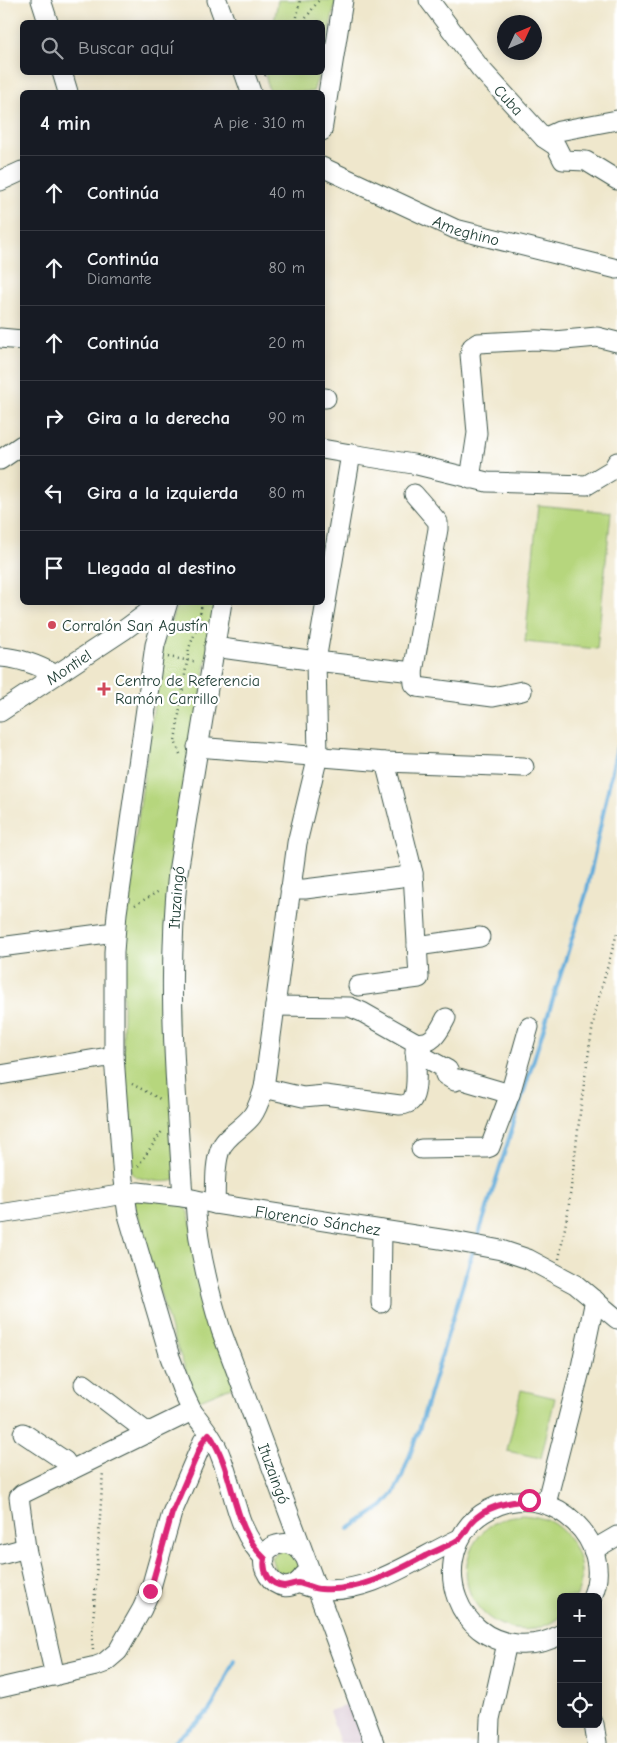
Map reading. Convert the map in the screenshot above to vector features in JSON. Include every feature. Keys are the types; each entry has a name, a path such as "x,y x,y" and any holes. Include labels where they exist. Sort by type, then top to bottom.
{"street":[{"path":"41,0 47,20"},
{"path":"217,0 224,20"},
{"path":"325,112 343,0"},
{"name":"Cuba","path":"429,0 480,68 544,138 556,146 563,160 586,161 617,180"},
{"path":"245,75 250,90"},
{"path":"544,138 559,131 617,120"},
{"name":"Ameghino","path":"325,168 455,229 617,269"},
{"path":"0,181 20,172"},
{"path":"470,479 476,433 470,354 472,347 478,343 554,341 597,337 617,342"},
{"path":"0,338 20,340"},
{"path":"0,460 20,446"},
{"path":"325,450 412,464 487,482 587,485 612,470 617,462"},
{"path":"215,1204 220,1151 224,1143 257,1109 264,1088 297,843 318,756 316,661 351,454"},
{"path":"414,494 438,522 413,672 414,684 417,687 493,697 522,691"},
{"name":"Montiel","path":"0,712 124,630 158,605"},
{"path":"167,605 154,651 115,932 114,1056 125,1193 132,1232 176,1376 192,1411 209,1434 221,1456 243,1527 250,1542 265,1559"},
{"name":"Ituzaingó","path":"221,605 178,872 172,946 172,1031 189,1198 196,1221 216,1315 374,1743"},
{"path":"124,630 144,632 149,636 154,651"},
{"path":"212,656 316,661 413,672"},
{"path":"0,657 16,658 56,674"},
{"path":"197,747 385,762 524,767"},
{"path":"358,986 419,978 413,873 385,762"},
{"path":"290,889 400,878 413,873"},
{"path":"0,947 115,932"},
{"path":"416,946 480,937"},
{"path":"275,1006 350,1007 362,1012 448,1070 445,1075 455,1081 459,1079 510,1094"},
{"path":"415,1047 434,1038 446,1018"},
{"path":"421,1149 487,1148 491,1145 510,1094 529,1027"},
{"path":"264,1088 304,1097 325,1095 405,1105 413,1099 414,1094 415,1047"},
{"path":"0,1075 114,1056"},
{"name":"Florencio Sánchez","path":"0,1214 138,1192 189,1198 215,1204 453,1240 501,1250 528,1259 575,1284 617,1319"},
{"path":"381,1303 382,1230"},
{"path":"546,1504 595,1300"},
{"path":"84,1384 148,1433"},
{"path":"55,1676 26,1548 19,1497 192,1411"},
{"path":"23,1433 65,1461 71,1470"},
{"path":"0,1688 96,1666 104,1663 118,1651 129,1634 150,1591 172,1513 203,1441 209,1434"},
{"path":"557,1637 553,1640 530,1645 507,1643 487,1635 470,1621 458,1602 452,1582 452,1560 459,1539 472,1522 488,1509 508,1502 529,1500 546,1504 569,1515 583,1531 593,1550 597,1571 593,1593"},
{"path":"292,1522 290,1534 282,1544 270,1549 265,1559 264,1570 272,1581 284,1586 296,1583 318,1589 335,1590 379,1579 459,1539"},
{"path":"593,1550 617,1536"},
{"path":"282,1544 295,1546 305,1558 305,1573 296,1583"},
{"path":"0,1554 26,1548"},
{"path":"489,1743 490,1719 507,1643"},
{"path":"595,1728 597,1743"}],"path":[{"path":"296,20 300,0"},
{"path":"304,20 319,0"},
{"path":"154,651 169,657 212,656"},
{"path":"132,906 164,888"},
{"path":"554,1272 561,1254 568,1212 582,1097 596,1011 617,933"},
{"path":"129,1082 163,1101"},
{"path":"96,1666 92,1639 104,1454"}],"shaded area":[{"path":"353,1703 367,1743 340,1743 329,1711"}],"green space":[{"path":"278,0 336,0 325,50 325,20 274,20"},
{"path":"266,75 318,75 314,90 270,90"},
{"path":"538,505 611,512 597,649 525,642"},
{"path":"178,605 216,605 179,827 175,1180 159,1181 146,1180 132,1174 123,1039 123,927 162,647"},
{"path":"135,1197 185,1202 236,1385 197,1401 171,1330 133,1202"},
{"path":"521,1390 555,1398 541,1458 507,1451"},
{"path":"522,1515 536,1517 554,1524 571,1541 579,1559 581,1578 577,1593 557,1593 557,1618 543,1626 524,1630 506,1627 490,1618 477,1606 469,1589 466,1570 471,1550 476,1540 493,1524 510,1517"},
{"path":"283,1549 301,1564 296,1577 278,1579 271,1557"}],"waterway":[{"path":"477,1240 586,894 617,747"},
{"path":"349,1529 383,1506 393,1494 401,1479 419,1430 473,1251"},
{"path":"173,1743 210,1709 234,1660"}],"place":[{"name":"Corralón San Agustín","path":"52,625"},
{"name":"Centro de Referencia Ramón Carrillo","path":"104,689"}],"route":[{"path":"150,1591 172,1513 203,1441 209,1434 221,1456 234,1503 250,1542 265,1559 264,1570 268,1578 275,1584 284,1586 296,1583 318,1589 335,1590 379,1579 459,1539 472,1522 488,1509 508,1502 529,1500"}]}
